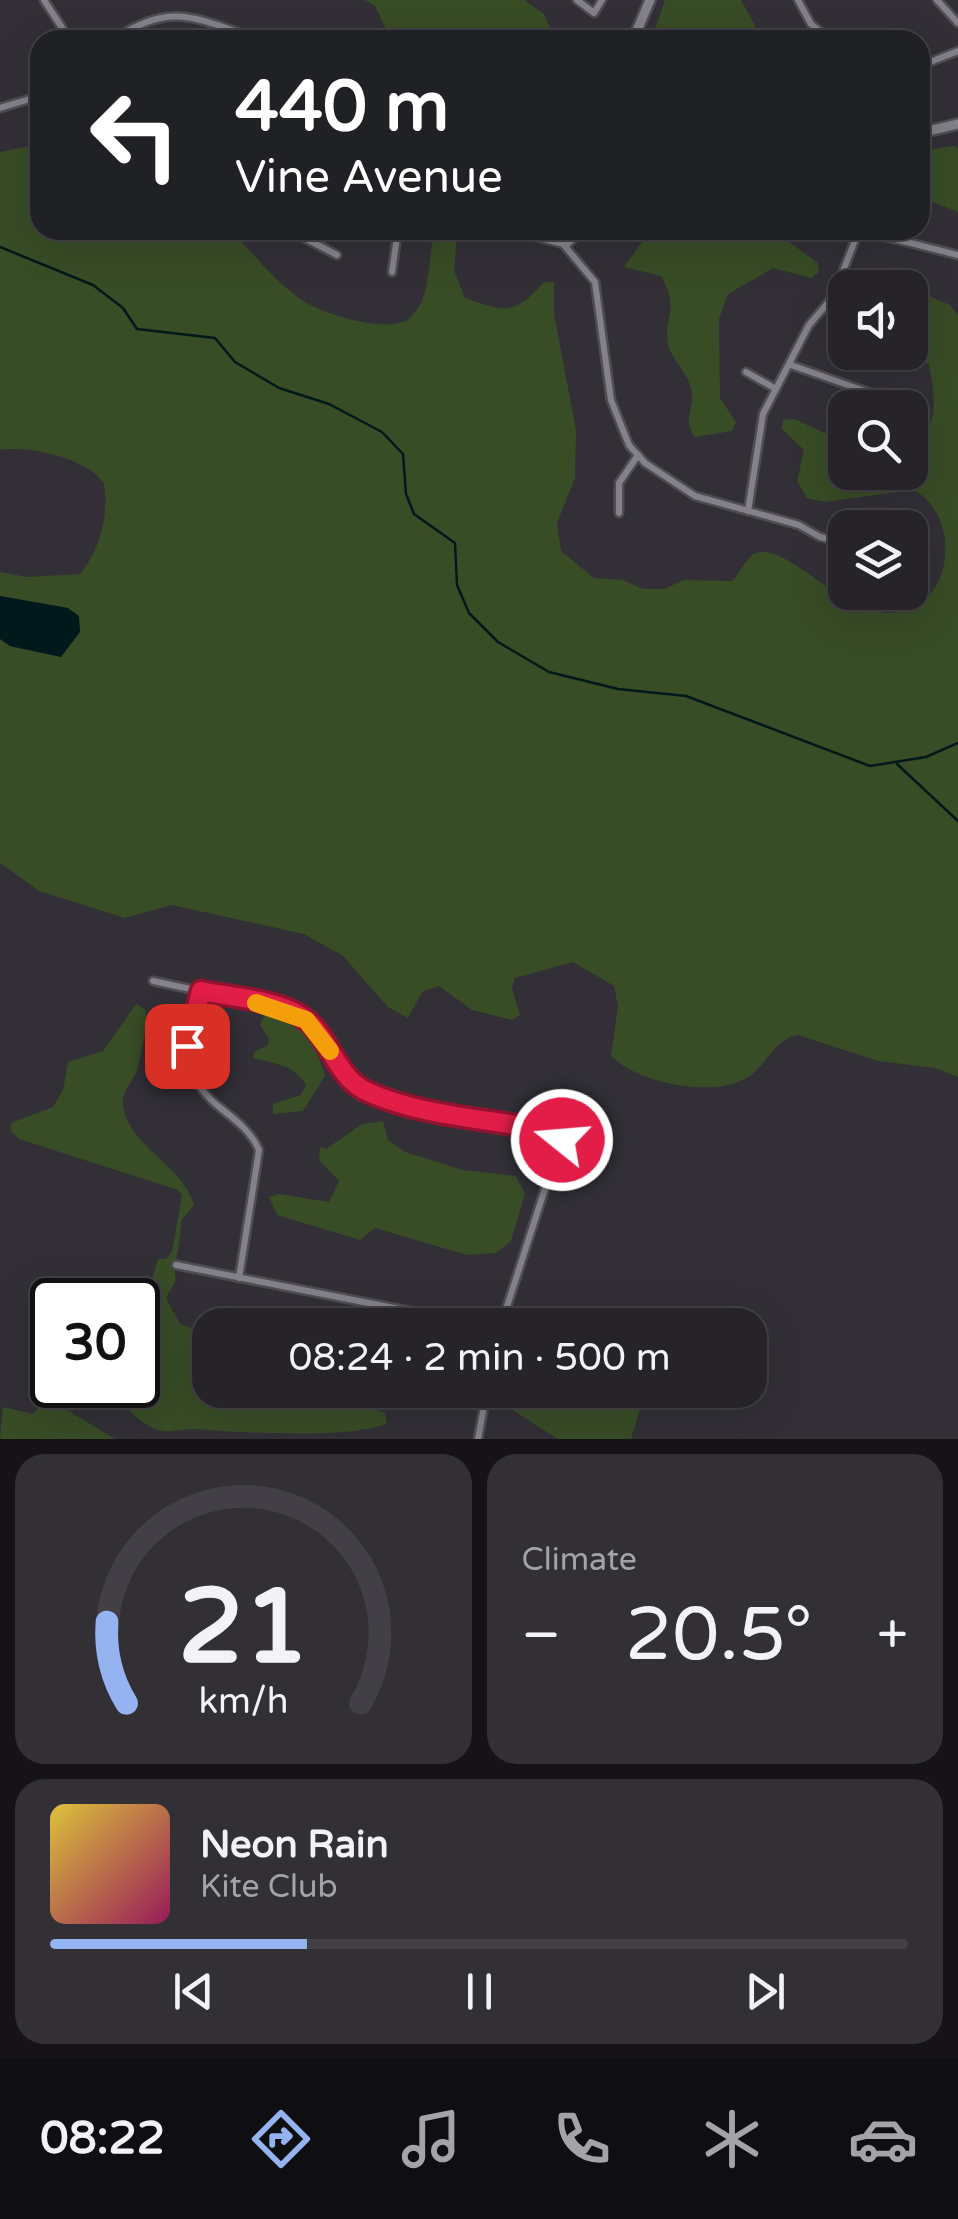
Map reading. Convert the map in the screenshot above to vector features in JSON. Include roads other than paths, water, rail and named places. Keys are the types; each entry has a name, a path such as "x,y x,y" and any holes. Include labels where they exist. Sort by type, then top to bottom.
{"street":[{"path":"44,0 64,30"},
{"path":"577,0 594,13 602,0"},
{"path":"636,30 650,0"},
{"path":"798,0 818,30"},
{"path":"938,0 958,23"},
{"path":"128,30 150,16 162,15 192,18 229,30"},
{"path":"930,62 958,51"},
{"path":"0,108 30,99"},
{"path":"930,131 958,124"},
{"path":"308,240 337,255"},
{"path":"392,272 397,240"},
{"path":"546,240 566,246 595,282 610,400 629,445 638,455 661,477 695,496 828,538"},
{"path":"566,246 572,240"},
{"path":"748,512 763,414 809,324 833,298 855,240"},
{"path":"899,240 958,255"},
{"path":"791,365 863,390"},
{"path":"746,372 776,389"},
{"path":"618,513 619,483 638,455"},
{"path":"153,981 300,1016 312,1026 345,1075 364,1090 562,1136 561,1150 522,1250 505,1308"},
{"path":"201,991 187,1046 188,1062 208,1098 245,1129 259,1150 239,1278"},
{"path":"176,1266 393,1308"},
{"path":"478,1439 484,1408"}],"waterway":[{"path":"0,247 93,285 123,308 137,329 215,338 235,362 279,388 329,404 382,432 403,454 406,494 414,514 455,543 457,585 469,613 498,642 549,672 618,689 686,696 870,766 926,757 958,743"},
{"path":"897,764 958,821"}]}
